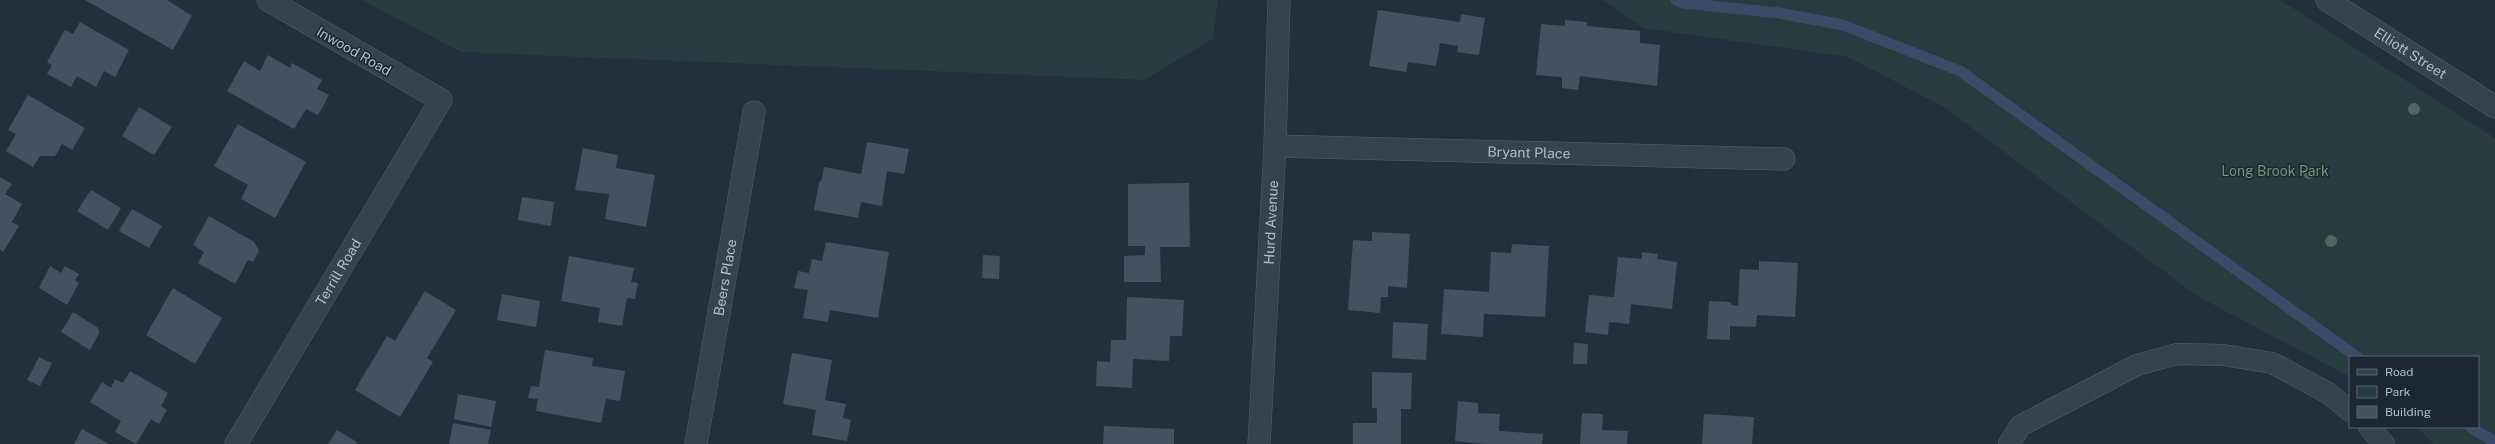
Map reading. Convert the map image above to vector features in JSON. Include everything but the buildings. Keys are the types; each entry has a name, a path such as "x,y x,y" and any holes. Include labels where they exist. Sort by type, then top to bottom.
{"street":[{"name":"Inwood Road","path":"268,0 287,13 441,100"},
{"name":"Hurd Avenue","path":"1259,444 1275,146 1279,0"},
{"name":"Elliott Street","path":"2326,0 2495,107"},
{"name":"Terrill Road","path":"236,444 441,100"},
{"name":"Beers Place","path":"696,444 754,112"},
{"name":"Bryant Place","path":"1275,146 1784,159"}],"lane":[{"path":"2009,444 2020,426 2137,365 2177,354 2223,355 2272,363 2328,393 2349,410"},
{"path":"2370,428 2384,444"}],"green space":[{"path":"362,0 1218,0 1213,39 1144,80 461,52"},
{"name":"Long Brook Park","path":"1603,0 2280,0 2495,138 2495,444 2434,444 2417,428 2479,428 2479,356 2349,356 2349,376 2197,296 1944,107 1848,57 1643,28"}],"waterway":[{"path":"1676,0 1683,3 1779,13 1843,25 1960,71 2356,356"},
{"path":"2472,428 2495,442"}]}
